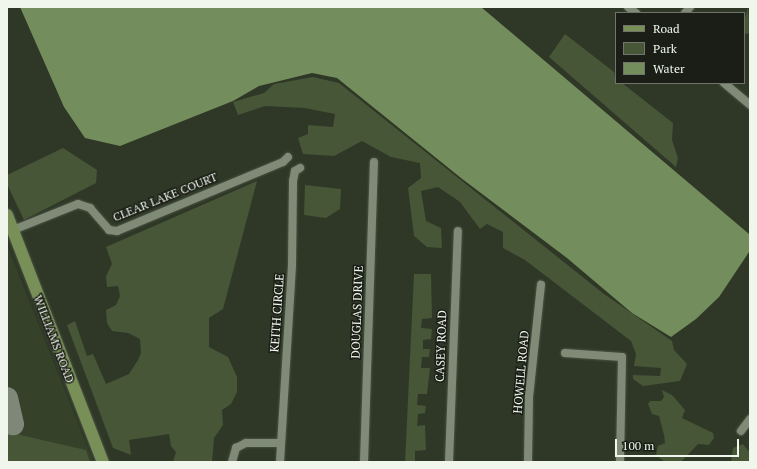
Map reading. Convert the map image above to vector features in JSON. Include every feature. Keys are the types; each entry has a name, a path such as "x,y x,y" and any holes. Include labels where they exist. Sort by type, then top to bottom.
{"street":[{"path":"725,84 750,105"},
{"name":"CLEAR LAKE COURT","path":"13,230 78,204 90,208 109,230 117,231 283,162 288,157"},
{"name":"DOUGLAS DRIVE","path":"364,462 374,162"},
{"name":"KEITH CIRCLE","path":"280,462 292,265 293,181 295,171 300,168"},
{"name":"WILLIAMS ROAD","path":"7,215 103,462"},
{"name":"CASEY ROAD","path":"449,462 458,231"},
{"name":"HOWELL ROAD","path":"528,462 529,397 541,285"},
{"path":"565,353 622,357 620,462"},
{"path":"741,431 750,419"},
{"path":"232,462 232,454 240,445 246,443 280,443"}],"shaded area":[{"path":"7,245 89,451 94,462 7,462"}],"green space":[{"path":"748,7 750,33 745,34 745,18"},
{"path":"565,34 614,72 615,84 623,84 673,123 672,140 678,158 676,167 549,57"},
{"path":"313,77 339,83 604,294 672,341 674,350 687,364 680,381 643,386 633,379 633,375 660,376 661,368 634,366 636,354 631,341 525,260 503,248 503,232 487,224 480,229 460,202 438,187 421,191 426,221 441,228 442,248 427,247 414,236 408,188 421,178 420,163 391,157 362,141 334,156 303,154 298,138 308,134 308,125 333,127 335,114 305,108 265,106 238,115 233,102 264,93 274,84"},
{"path":"63,148 97,170 96,183 24,220 7,184 7,175"},
{"path":"257,181 223,309 209,318 209,347 228,357 237,377 237,392 231,404 222,410 223,425 214,438 212,462 173,462 176,452 171,446 169,434 129,440 131,455 113,448 67,325 75,321 87,356 93,354 106,384 129,374 138,360 141,353 140,339 128,333 112,331 107,323 106,310 116,305 120,296 118,286 107,287 106,276 112,264 106,247"},
{"path":"305,185 341,189 340,209 326,218 304,215"},
{"path":"414,274 431,274 432,318 422,319 421,328 432,329 431,339 423,340 423,349 430,349 429,357 422,357 421,368 430,368 427,394 418,394 417,405 426,406 425,413 418,414 417,426 425,425 426,450 415,451 415,461 427,462 405,462"},
{"path":"662,390 672,395 685,410 682,418 713,433 714,438 709,445 698,444 681,462 665,462 656,455 658,446 665,443 664,435 659,416 652,414 648,404 650,401 661,401 664,397"},
{"path":"7,432 86,450 90,462 7,462"},
{"path":"743,444 750,453 750,461 731,462 733,448"}],"water":[{"path":"20,7 481,7 749,234 749,252 719,297 696,319 671,337 632,313 567,258 461,178 337,78 312,73 259,86 233,101 120,146 85,138 64,107"}],"taxiway":[{"path":"7,398 13,424"}]}
